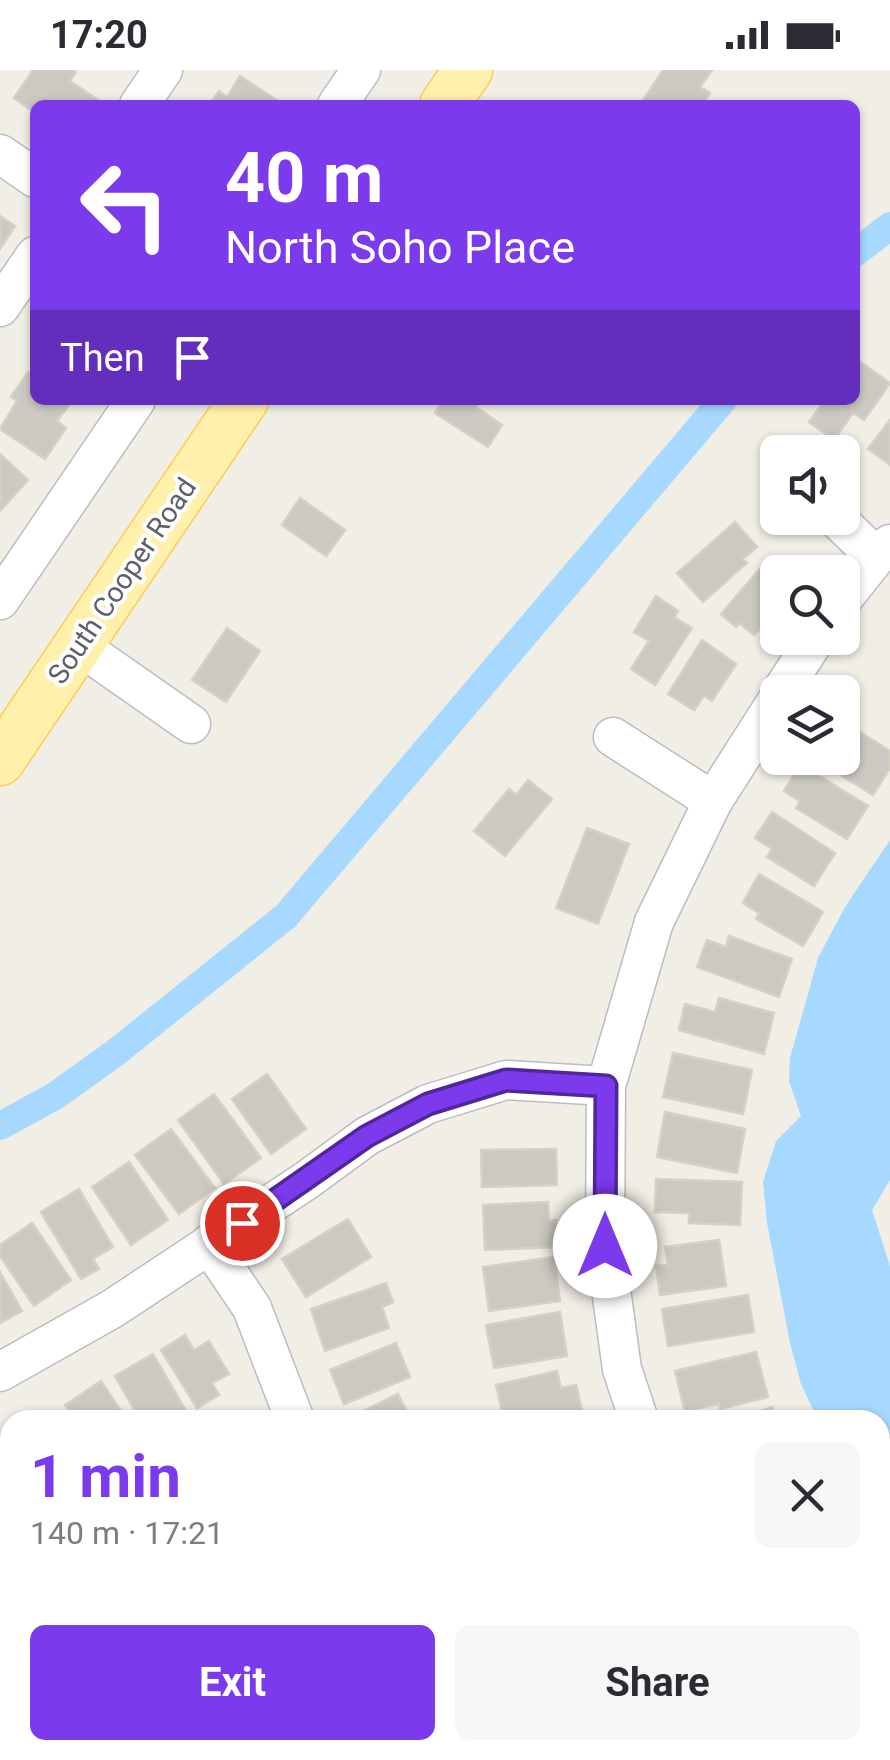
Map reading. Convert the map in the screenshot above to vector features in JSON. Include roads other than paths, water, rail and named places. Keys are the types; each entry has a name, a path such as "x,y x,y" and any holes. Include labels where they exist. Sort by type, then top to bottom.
{"main road":[{"path":"447,100 468,70"},
{"name":"South Cooper Road","path":"0,761 241,405"}],"street":[{"path":"142,100 163,70"},
{"path":"340,100 361,70"},
{"path":"0,154 30,175"},
{"path":"0,307 30,263"},
{"path":"0,600 133,405"},
{"path":"860,534 883,550 860,578"},
{"path":"78,645 191,724"},
{"path":"636,1410 622,1370 605,1246 606,1086 654,922 713,801 760,727"},
{"path":"613,738 713,801"},
{"path":"0,1372 112,1309 367,1136 428,1104 506,1080 606,1086"},
{"path":"209,1244 252,1308 291,1410"}],"water":[{"path":"890,840 890,1180 872,1210 890,1266 890,1410 813,1410 801,1384 790,1343 763,1182 776,1141 801,1116 789,1081 790,1058 818,958 845,907"}],"waterway":[{"path":"860,249 890,226"},
{"path":"0,1126 55,1096 115,1053 286,916 719,405"}]}
